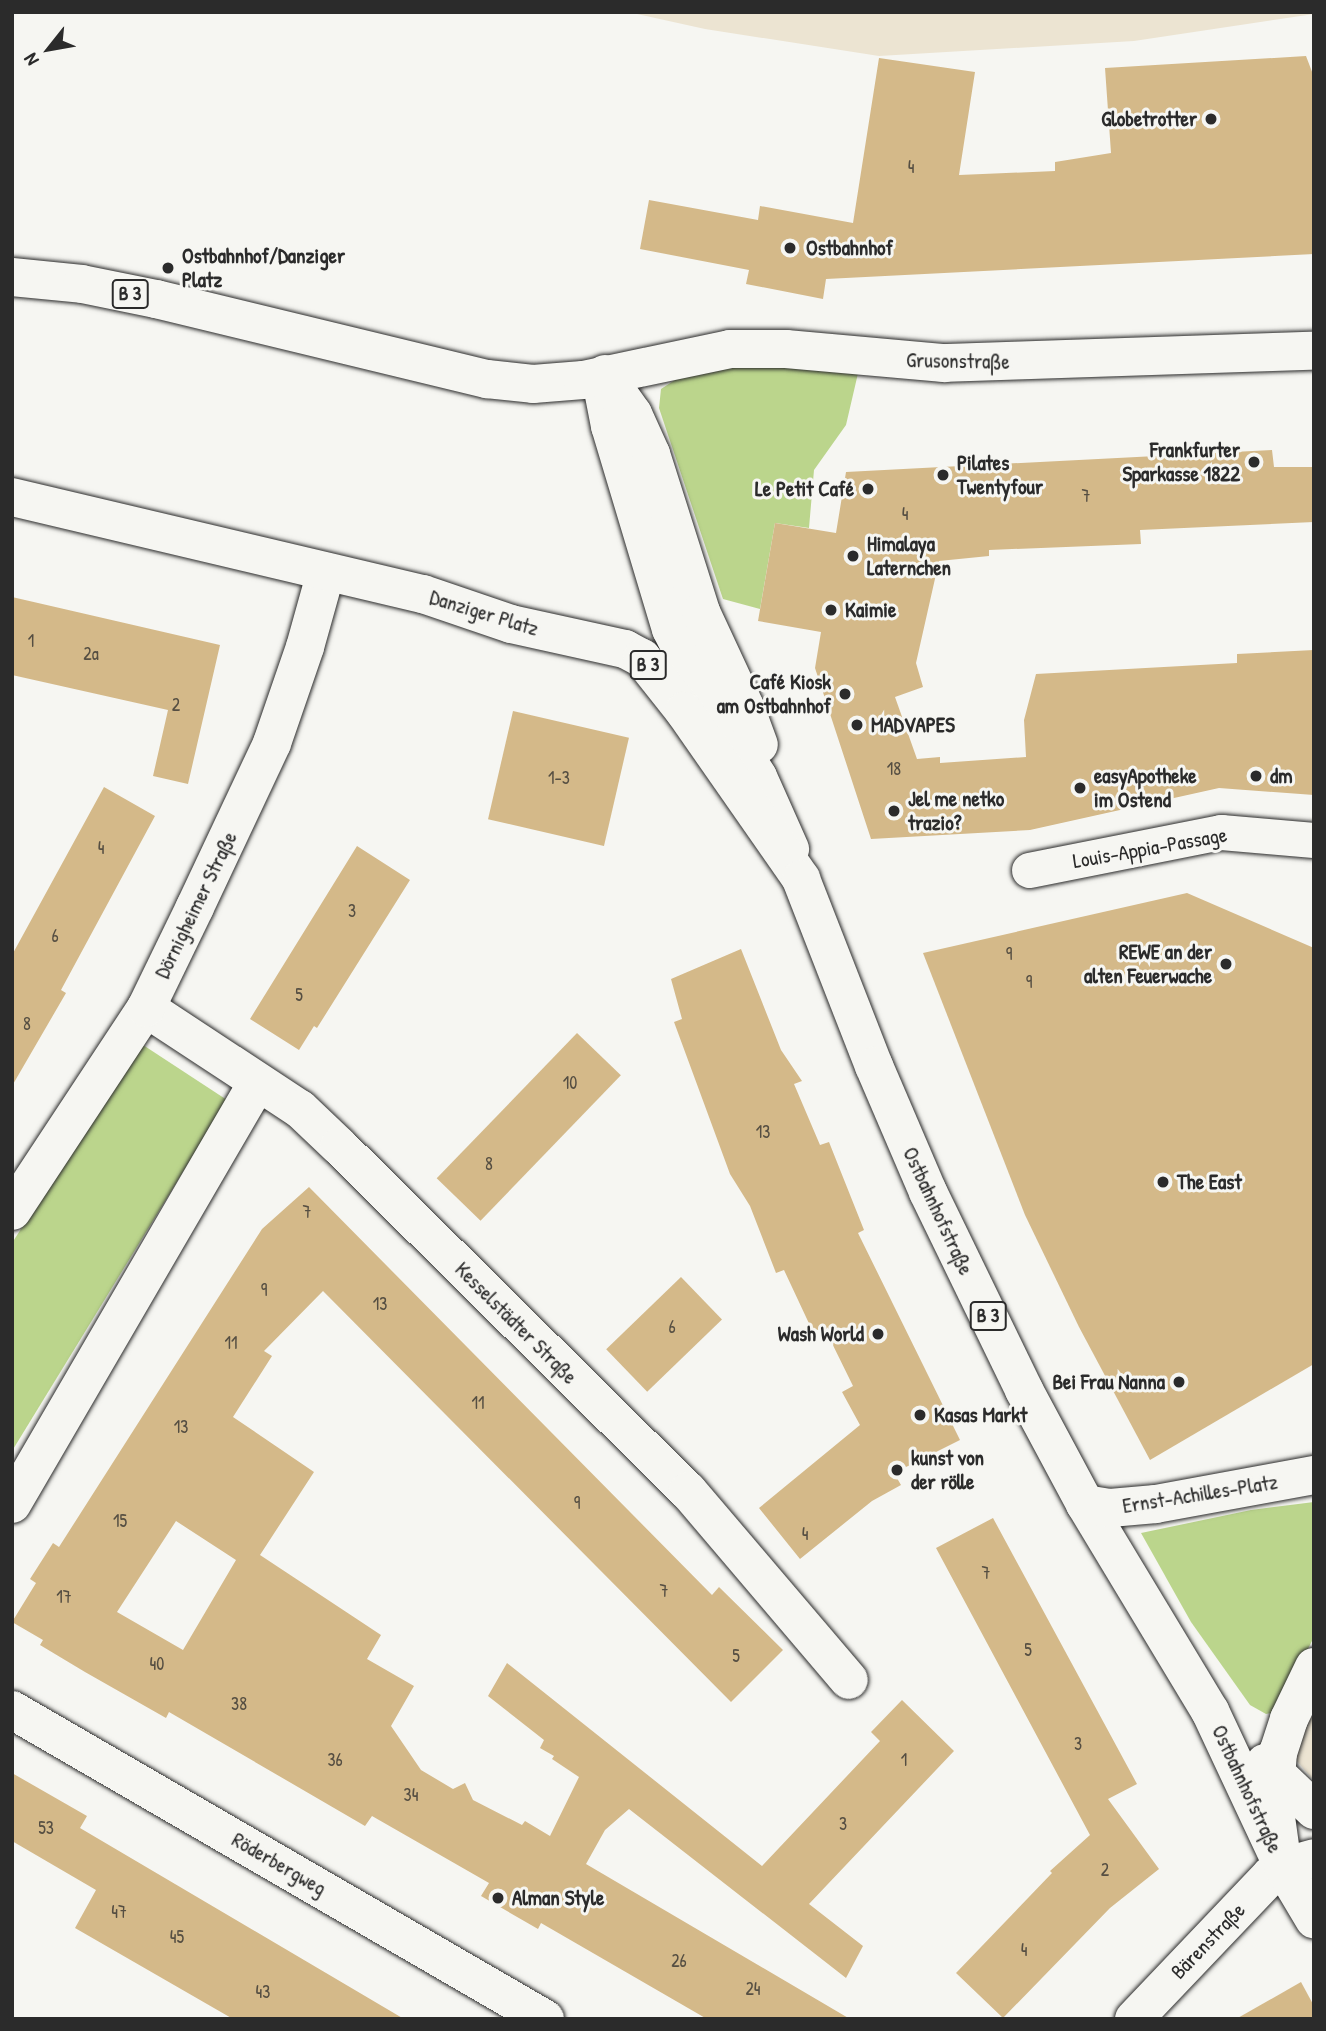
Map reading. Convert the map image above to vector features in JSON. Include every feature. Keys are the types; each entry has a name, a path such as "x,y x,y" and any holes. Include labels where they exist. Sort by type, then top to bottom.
{"main road":[{"name":"B 3","path":"12,277 82,284 156,299 487,379 533,384 568,382 605,374"},
{"name":"Grusonstraße","path":"605,374 695,354 747,348 944,363 1314,351"},
{"path":"605,374 633,415 651,454 692,586 746,707 785,835 802,879"},
{"name":"Danziger Platz","path":"12,497 423,594 511,624 633,652 658,676 802,879"},
{"name":"Dörnigheimer Straße","path":"12,1211 146,1007 272,743 305,647 326,572"},
{"name":"Ostbahnhofstraße","path":"802,879 879,1078 928,1192 1024,1390 1085,1504 1299,1862 1314,1919"},
{"name":"Kesselstädter Straße","path":"146,1007 300,1109 688,1491 849,1680"},
{"path":"12,1504 258,1082"},
{"name":"Ernst-Achilles-Platz","path":"1085,1504 1110,1508 1156,1504 1314,1475"},
{"path":"1299,1862 1275,1803 1275,1773 1289,1719 1314,1667"},
{"name":"Röderbergweg","path":"12,1710 545,2019"},
{"name":"Ostbahnhofstraße","path":"1210,1711 1314,1810"},
{"name":"Bärenstraße","path":"1134,2019 1271,1875 1299,1862"}],"street":[{"name":"Louis-Appia-Passage","path":"1029,870 1222,832 1314,840"}],"shaded area":[{"path":"628,12 1314,14 1134,41 879,56 705,29"},
{"path":"1314,1691 1314,1781 1296,1760"}],"green space":[{"path":"709,365 859,369 846,425 814,470 809,528 775,523 760,609 723,599 659,408 661,389 684,374"},
{"path":"140,1043 227,1100 12,1451 12,1243"},
{"path":"1314,1502 1314,1637 1276,1712 1266,1714 1250,1705 1191,1622 1141,1533 1251,1510"}],"building":[{"path":"1306,56 1314,77 1314,254 826,279 823,299 746,284 749,270 640,249 649,200 758,220 760,206 853,223 879,58 975,72 959,175 1055,171 1055,162 1111,153 1105,68"},
{"path":"1272,450 1274,467 1314,467 1314,522 1140,530 1141,544 989,550 989,556 939,561 916,663 923,687 895,697 917,759 940,757 940,763 1026,757 1024,720 1036,674 1237,663 1237,654 1314,650 1314,795 1219,788 1030,830 871,839 815,668 821,632 758,621 775,523 836,533 846,472"},
{"path":"12,597 220,645 188,784 153,776 168,710 12,675"},
{"path":"513,711 629,738 604,846 488,819"},
{"path":"104,787 155,816 61,990 66,993 12,1086 12,955"},
{"path":"357,846 410,880 317,1028 314,1026 299,1050 250,1019"},
{"name":"The East","path":"1187,893 1314,948 1314,1364 1150,1460 1079,1327 1025,1215 923,953"},
{"path":"741,949 781,1050 802,1081 794,1084 820,1145 829,1142 864,1230 858,1233 960,1440 894,1473 901,1485 872,1501 800,1559 759,1508 860,1425 842,1392 853,1386 824,1327 813,1332 784,1270 776,1273 750,1206 730,1174 674,1022 682,1019 671,979"},
{"path":"577,1033 621,1075 481,1221 437,1178"},
{"path":"309,1187 712,1595 719,1587 783,1650 731,1702 323,1291 264,1351 272,1356 233,1417 314,1472 260,1555 381,1635 367,1659 414,1686 391,1726 421,1770 453,1789 465,1783 473,1800 522,1825 525,1821 550,1836 579,1777 552,1759 554,1756 540,1748 544,1740 488,1696 507,1663 762,1866 880,1741 871,1732 902,1700 954,1751 809,1904 863,1946 846,1978 629,1809 605,1830 586,1864 850,2019 707,2019 541,1923 538,1929 481,1896 489,1883 372,1816 365,1826 169,1712 166,1718 85,1672 40,1645 43,1640 12,1622 36,1583 30,1579 53,1543 59,1547 262,1229","holes":["176,1521 236,1560 183,1650 117,1612"]},
{"path":"681,1277 722,1319 647,1392 606,1349"},
{"path":"993,1518 1137,1784 1108,1799 1159,1869 1110,1908 1003,2018 956,1973 1052,1873 1050,1871 1090,1835 936,1548"},
{"path":"12,1773 87,1816 80,1828 404,2019 233,2019 75,1928 96,1890 12,1841"},
{"path":"1301,1982 1314,2006 1314,2019 1236,2019"}],"place":[{"name":"Globetrotter","path":"1211,119"},
{"name":"Ostbahnhof","path":"790,248"},
{"name":"Ostbahnhof/Danziger Platz","path":"168,268"},
{"name":"Frankfurter Sparkasse 1822","path":"1254,462"},
{"name":"Pilates Twentyfour","path":"943,475"},
{"name":"Le Petit Café","path":"868,489"},
{"name":"Himalaya Laternchen","path":"853,556"},
{"name":"Kaimie","path":"831,610"},
{"name":"Café Kiosk am Ostbahnhof","path":"845,694"},
{"name":"MADVAPES","path":"857,725"},
{"name":"dm","path":"1256,776"},
{"name":"easyApotheke im Ostend","path":"1080,788"},
{"name":"Jel me netko trazio?","path":"894,811"},
{"name":"REWE an der alten Feuerwache","path":"1226,964"},
{"name":"The East","path":"1163,1182"},
{"name":"Wash World","path":"878,1334"},
{"name":"Bei Frau Nanna","path":"1179,1382"},
{"name":"Kasas Markt","path":"920,1415"},
{"name":"kunst von der rölle","path":"897,1470"},
{"name":"Alman Style","path":"498,1898"}]}
